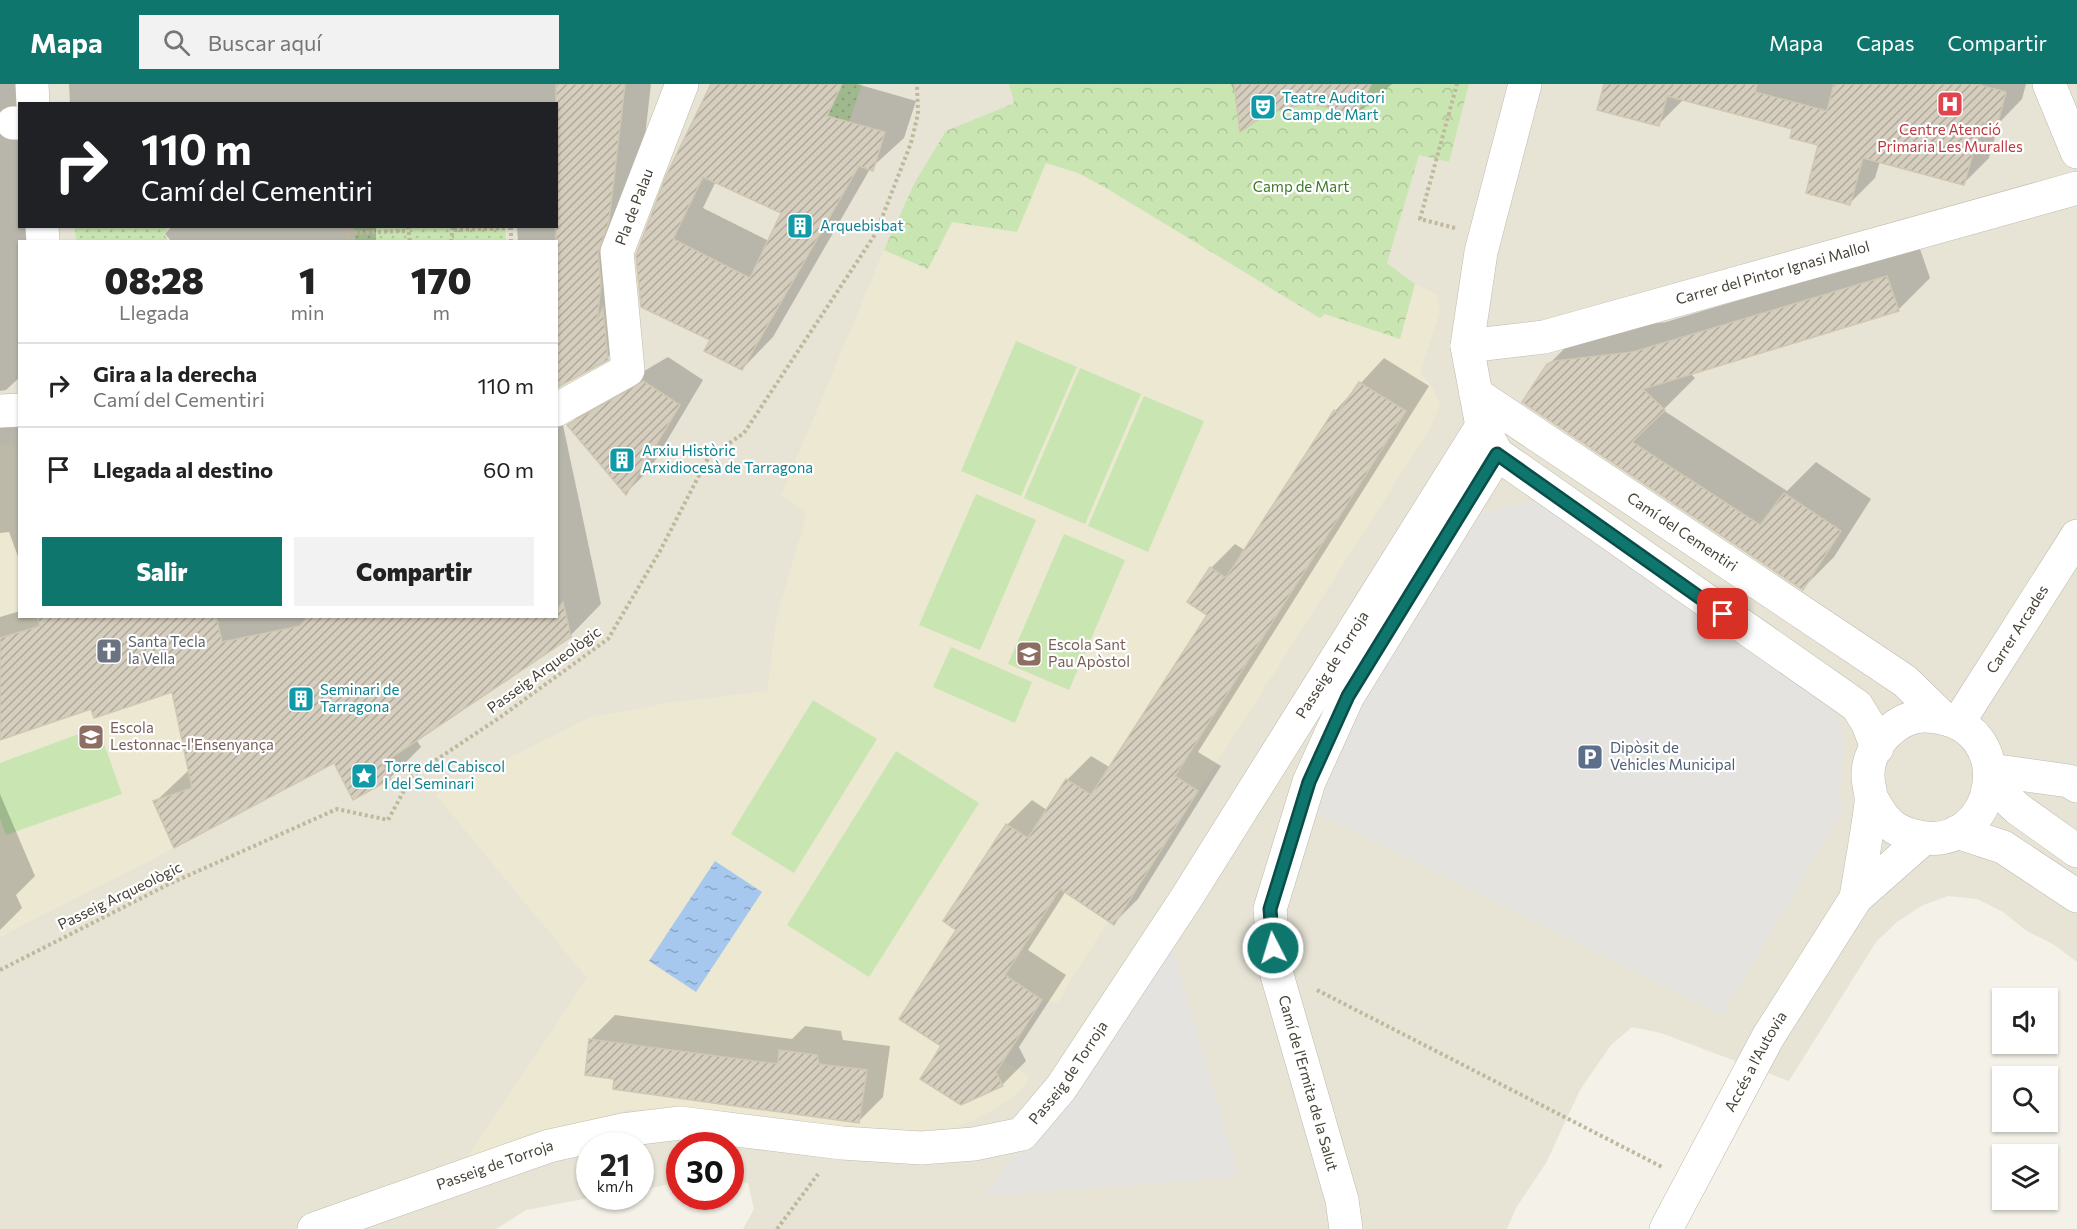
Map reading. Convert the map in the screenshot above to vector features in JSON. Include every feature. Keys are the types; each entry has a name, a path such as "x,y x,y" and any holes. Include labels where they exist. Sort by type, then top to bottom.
{"street":[{"path":"26,102 32,84"},
{"name":"Pla de Palau","path":"558,409 628,370 617,252 682,84"},
{"path":"1525,84 1485,235 1467,346 1482,426 1497,454 1857,706 1869,724 1877,748"},
{"path":"2049,84 2077,152"},
{"name":"Carrer del Pintor Ignasi Mallol","path":"1467,346 1544,338 2077,188"},
{"name":"Camí del Cementiri","path":"1476,394 1905,681 1950,720"},
{"path":"0,411 18,410"},
{"name":"Passeig de Torroja","path":"314,1229 549,1146 622,1130 680,1123 842,1143 921,1148 974,1144 1022,1134 1061,1088 1187,897 1482,426"},
{"name":"Camí de l'Ermita de la Salut","path":"1346,1229 1342,1200 1275,968 1270,909 1309,782 1348,696 1497,454"},
{"name":"Carrer Arcades","path":"1950,720 2077,536"},
{"path":"1856,898 1872,800 1868,777 1869,763 1882,738 1903,722 1922,716 1950,720 1977,738 1987,753 1990,777 1984,805 1971,823 1957,832 1938,838 1924,838 1902,832 1889,824 1872,800"},
{"path":"1990,777 2069,781 2077,786"},
{"path":"1990,777 2018,809 2077,851"},
{"path":"1957,832 2003,847 2077,896"},
{"path":"1856,898 1924,838"},
{"name":"Accés a l'Autovia","path":"1666,1229 1768,1037 1856,898"}],"path":[{"name":"Passeig Arqueològic","path":"0,970 170,884 337,809 388,820 412,776 499,718 608,639 660,551 708,458 744,433 876,233 911,143 918,114 917,84"},
{"path":"1457,84 1420,219 1485,235"},
{"path":"347,228 348,240"},
{"path":"348,233 407,229"},
{"path":"1275,968 1690,1181"},
{"path":"777,1229 842,1143"}],"shaded area":[{"path":"0,84 2077,84 2077,962 2053,944 2027,931 2003,912 1977,899 1948,896 1923,905 1898,921 1876,942 1789,1081 1661,1033 1632,1027 1611,1045 1580,1090 1546,1163 1516,1208 1507,1229 743,1229 754,1209 748,1183 744,1183 744,1132 666,1132 666,1185 654,1187 654,1132 576,1132 576,1200 526,1210 496,1229 0,1229"},
{"name":"Escola Sant Pau Apòstol","path":"1046,163 1078,173 1107,188 1319,318 1325,314 1399,339 1415,284 1437,295 1440,311 1420,373 1432,386 1440,405 1430,428 1114,924 1108,921 1057,1003 1042,1000 1003,1061 1030,1077 1023,1088 1012,1098 982,1116 951,1130 870,1136 629,1109 464,1162 587,978 436,795 589,718 667,703 767,691 777,616 807,513 781,496 884,250 928,269 952,222 972,223"},
{"name":"Escola Lestonnac-l'Ensenyança","path":"11,444 18,449 18,618 139,618 171,684 192,788 153,801 174,848 0,937 0,445"},
{"name":"Dipòsit de Vehicles Municipal","path":"1536,501 1833,707 1841,724 1844,743 1839,797 1844,809 1722,1015 1317,813 1357,701 1472,515"},
{"path":"1171,945 1239,1177 985,1195"}],"green space":[{"path":"842,84 862,84 849,122 827,116"},
{"name":"Camp de Mart","path":"1009,84 1469,84 1449,162 1419,155 1387,263 1415,284 1400,339 1325,314 1320,318 1106,188 1078,173 1046,163 1017,232 952,222 928,269 884,250 915,182 946,131 1014,103"},
{"path":"75,228 166,228 167,232 164,234 167,240 76,240"},
{"path":"354,228 505,228 506,240 355,240"},
{"path":"1016,341 1077,367 1021,496 961,471"},
{"path":"1080,368 1141,394 1085,524 1024,498"},
{"path":"1144,396 1204,421 1148,552 1088,526"},
{"path":"976,494 1036,520 980,650 919,625"},
{"path":"1064,534 1125,560 1069,690 1008,664"},
{"path":"951,647 1032,682 1015,723 933,687"},
{"path":"813,700 877,739 794,873 731,834"},
{"path":"98,727 122,794 6,835 0,819 0,763"},
{"path":"896,751 979,803 869,977 787,925"}],"water":[{"path":"715,861 762,892 696,992 649,961"}],"building":[{"path":"556,84 625,84 609,221 598,253 601,285 597,321 603,308 608,360 558,387 558,240 556,240 556,228 558,228 558,102 556,102"},
{"name":"Arquebisbat","path":"711,84 842,84 827,116 885,132 873,171 859,166 742,370 704,351 710,340 641,307 636,255 666,176","holes":["703,177 781,213 750,278 673,239"]},
{"name":"Teatre Auditori Camp de Mart","path":"1234,84 1371,84 1354,119 1334,109 1308,103 1268,113 1240,132"},
{"path":"1604,84 1757,84 1755,92 1827,111 1834,84 1976,84 2006,92 1997,126 1982,122 1964,185 1863,158 1850,205 1806,193 1818,145 1790,138 1792,129 1667,96 1659,126 1597,110"},
{"path":"1887,276 1899,311 1643,389 1665,410 1632,442 1760,525 1784,493 1841,531 1803,590 1522,402 1547,364 1554,361 1633,352"},
{"name":"Arxiu Històric Arxidiocesà de Tarragona","path":"643,381 680,405 626,495 567,425"},
{"path":"1359,382 1406,411 1175,776 1198,791 1114,925 1060,889 1005,975 1042,1000 996,1072 1003,1086 961,1105 920,1079 941,1046 899,1019 956,930 943,921 1006,824 1028,838 1066,779 1091,795 1207,615 1187,602 1210,567 1226,578 1334,410 1338,413"},
{"name":"Seminari de Tarragona","path":"563,602 571,637 382,764 391,779 353,800 334,763 174,848 153,801 192,788 172,692 94,718 91,709 0,740 0,638 40,626 38,618 216,618 222,642 300,626 306,618 558,618 558,608"},
{"path":"589,1039 778,1064 779,1050 817,1055 819,1064 867,1070 859,1123 613,1089 614,1079 585,1075"}],"place":[{"name":"Centre Atenció Primaria Les Muralles","path":"1950,104"},
{"name":"Teatre Auditori Camp de Mart","path":"1263,107"},
{"name":"Arquebisbat","path":"800,226"},
{"name":"Arxiu Històric Arxidiocesà de Tarragona","path":"622,460"},
{"name":"Santa Tecla la Vella","path":"109,651"},
{"name":"Escola Sant Pau Apòstol","path":"1029,654"},
{"name":"Seminari de Tarragona","path":"301,699"},
{"name":"Escola Lestonnac-l'Ensenyança","path":"91,737"},
{"name":"Dipòsit de Vehicles Municipal","path":"1590,757"},
{"name":"Torre del Cabiscol I del Seminari","path":"364,776"}],"route":[{"path":"1273,948 1270,909 1283,860 1309,782 1348,696 1497,454 1570,508 1723,614"}]}
